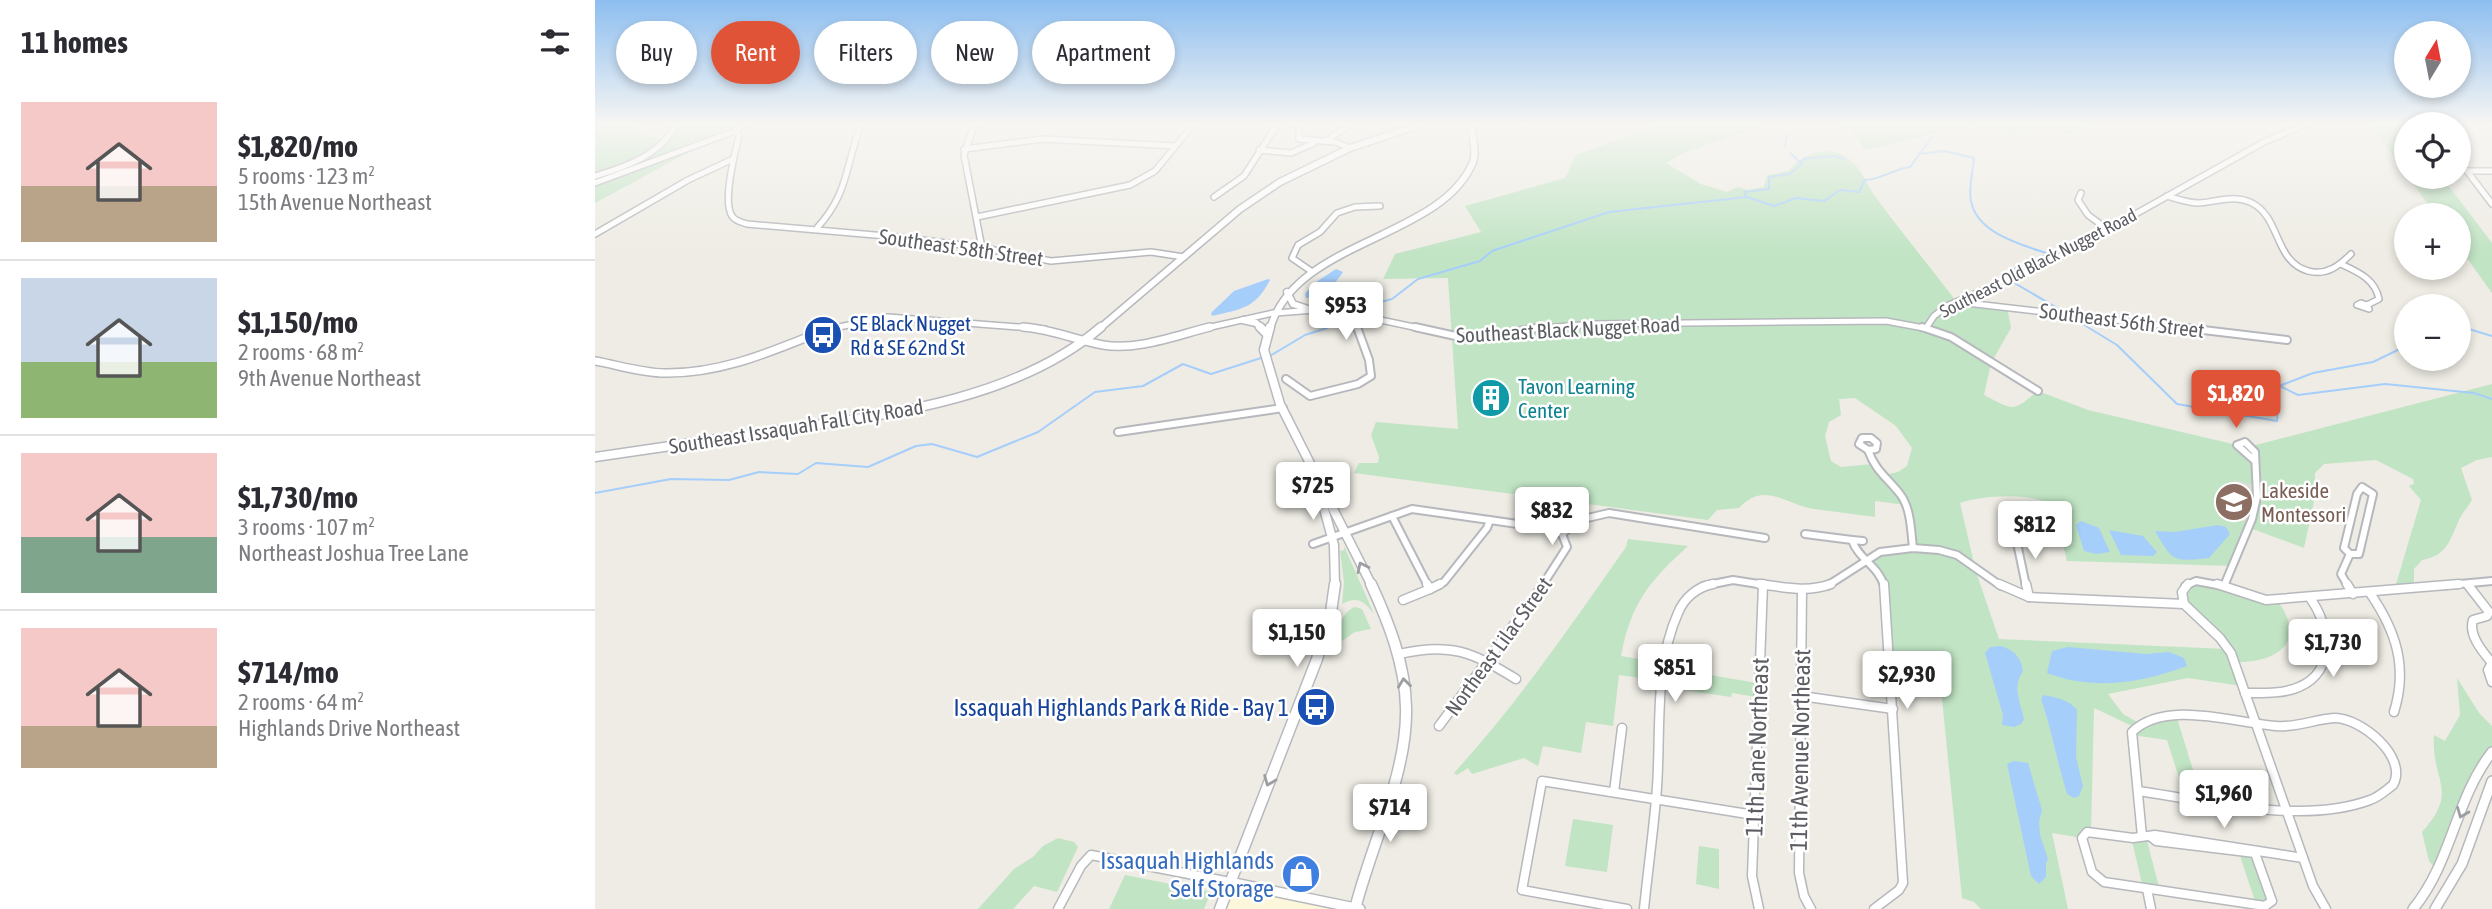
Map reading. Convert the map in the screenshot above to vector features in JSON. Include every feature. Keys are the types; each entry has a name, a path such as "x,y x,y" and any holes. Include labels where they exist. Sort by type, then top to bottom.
{"main road":[{"name":"Southeast Issaquah Fall City Road","path":"595,457 829,424 910,409 1007,381 1057,358 1086,340 1260,194 1307,167"},
{"path":"1357,909 1404,738 1405,689 1393,633 1345,533 1316,481 1267,369 1265,337 1273,313 1287,292 1311,271 1348,250 1408,223 1443,201 1469,167"},
{"path":"1287,292 1293,304 1308,309"},
{"path":"1243,320 1255,322 1265,337"},
{"path":"1220,909 1327,631 1334,588 1333,537 1316,481"}],"street":[{"path":"595,176 625,167"},
{"path":"595,183 637,167"},
{"path":"595,234 715,167"},
{"name":"Southeast 58th Street","path":"732,167 729,208 732,217 737,221 767,228 817,228 982,248 1044,261 1083,259 1135,251 1184,257"},
{"path":"817,228 832,213 842,196 850,167"},
{"path":"968,167 982,248"},
{"path":"977,217 1130,185 1157,167"},
{"path":"1214,197 1244,176 1249,167"},
{"name":"Southeast Old Black Nugget Road","path":"1926,328 1939,311 2025,274 2219,167"},
{"path":"2492,171 2467,171 2492,204"},
{"path":"2081,193 2078,200 2084,210 2108,229"},
{"path":"2167,197 2194,203 2221,197 2249,202 2267,215 2284,257 2291,264 2319,273 2332,272 2351,254"},
{"path":"1311,271 1292,258 1300,241 1324,229 1329,219 1344,210 1380,206"},
{"path":"2341,264 2365,276 2377,288 2379,299 2367,305"},
{"name":"Southeast 56th Street","path":"1957,302 2287,340"},
{"name":"Southeast Black Nugget Road","path":"595,361 662,373 699,372 746,360 834,327 888,317 1045,329 1110,346 1141,345 1273,313 1308,309 1359,314 1460,337 1491,336 1551,326 1850,320 1886,321 1926,328 1961,342 2013,378 2038,391"},
{"path":"1286,379 1310,396 1320,396 1358,384 1372,375 1355,329 1359,314"},
{"path":"1118,432 1164,424 1211,421 1283,408"},
{"path":"1868,450 1872,464 1902,496 1909,516 1913,548"},
{"path":"2224,586 2252,519 2257,497 2255,461"},
{"path":"2359,488 2367,488 2373,494 2359,554 2350,554 2344,548 2357,494 2359,488"},
{"path":"1313,544 1412,509 1546,528 1562,534 1579,520 1609,513 1765,538"},
{"path":"1392,516 1430,589"},
{"path":"1403,600 1444,582 1487,528 1490,520"},
{"path":"2022,521 2016,532 2029,597"},
{"name":"Northeast Lilac Street","path":"1439,726 1565,553 1566,541 1562,534"},
{"path":"1805,534 1863,541"},
{"path":"1852,540 1854,549 1878,572 1884,582 1893,709 1903,883 1899,890 1874,909"},
{"path":"1644,909 1656,799 1664,660 1678,612 1691,594 1712,582 1733,580 1802,590 1825,587 1864,561 1887,550 1913,548 1939,550 1957,555 2002,586 2029,597 2184,604"},
{"path":"2350,554 2341,574 2353,594"},
{"path":"2326,909 2318,897 2303,858 2226,645 2184,604 2182,592 2189,583 2204,581 2257,599 2310,598 2492,581"},
{"name":"11th Lane Northeast","path":"1759,909 1752,876 1763,584"},
{"path":"2468,585 2489,612 2487,616 2473,620 2471,626 2483,654 2492,663 2488,670 2492,682"},
{"name":"11th Avenue Northeast","path":"1802,590 1799,873 1804,896 1811,909"},
{"path":"2370,593 2383,610 2398,643 2402,660 2401,694 2394,712"},
{"path":"2245,693 2270,693 2299,688 2311,682 2322,670 2328,638 2324,621 2310,598"},
{"path":"1398,654 1434,646 1451,646 1487,660 1516,679"},
{"path":"1801,696 1893,709"},
{"path":"2138,791 2287,810 2362,805 2386,793 2395,783 2398,773 2390,751 2378,740 2343,719 2335,718 2287,727 2181,715 2144,720 2134,727 2132,738 2138,791 2147,837"},
{"path":"1614,792 1622,728"},
{"path":"2413,909 2434,880 2473,783 2492,752"},
{"path":"1627,909 1523,890 1542,780 1754,815"},
{"path":"2435,909 2448,894 2461,867 2492,781"},
{"path":"2255,853 2270,891 2270,905 2147,889 2099,879 2092,872 2082,838 2087,832 2147,837 2156,841 2251,855 2255,853 2303,858"},
{"path":"1058,909 1089,856 1214,877 1230,883 1357,909"},
{"path":"2147,889 2151,909"}],"shaded area":[{"name":"Lakeside Montessori","path":"2234,480 2257,486 2251,524 2209,508"},
{"path":"1230,882 1360,909 1220,909"}],"green space":[{"path":"595,167 661,167 595,203"},
{"path":"1570,167 1673,167 1701,184 1727,192 1738,187 1748,190 1764,187 1767,175 1789,171 1792,167 1857,167 1877,199 1956,301 2007,307 2011,328 1991,363 1984,395 2007,406 2017,406 2038,391 2088,410 2237,445 2255,460 2252,446 2492,384 2492,457 2477,460 2461,468 2472,500 2460,517 2447,546 2437,555 2422,560 2414,569 2414,590 2394,591 2421,500 2409,486 2414,484 2413,479 2376,460 2324,464 2315,473 2315,497 2304,548 2250,528 2233,566 2067,561 2053,506 2033,499 2007,496 1960,503 1976,572 1999,639 2227,649 2182,597 2189,583 2277,600 2290,628 2289,639 2275,654 2263,659 2234,662 2242,686 2188,678 2108,694 2123,714 2139,723 2176,715 2202,799 2185,797 2167,740 2132,735 2134,727 2094,708 2091,832 2082,838 2052,833 2068,909 1981,909 1974,902 1962,898 1940,679 1890,670 1884,582 1864,561 1873,555 1913,548 1906,505 1875,501 1875,517 1804,507 1767,495 1748,500 1739,508 1717,510 1708,520 1354,473 1359,463 1378,463 1379,457 1371,435 1376,422 1458,429 1448,278 1383,279 1395,254 1481,232 1465,206 1565,178","holes":["1855,398 1896,426 1912,448 1907,466 1898,472 1884,475 1872,464 1841,467 1831,461 1825,436 1829,422 1841,415 1839,399","2234,480 2257,486 2251,524 2221,513 2224,501 2216,498 2230,488"]},
{"path":"2417,189 2451,189 2462,203 2427,203"},
{"path":"2471,215 2492,243 2492,293 2471,264"},
{"path":"1628,539 1688,546 1663,570 1644,594 1625,637 1621,656 1657,662 1655,680 1619,675 1613,726 1586,722 1581,753 1543,746 1538,766 1524,758 1472,774 1468,768 1457,775 1454,773 1544,663 1626,547"},
{"path":"1344,546 1374,614 1361,601 1352,600 1342,604 1344,582 1340,551 1344,550"},
{"path":"1355,607 1362,609 1371,629 1355,632 1339,643 1341,622 1346,613"},
{"path":"1672,665 1693,668 1698,673 1757,683 1756,697 1732,693 1731,697 1670,688"},
{"path":"2457,678 2479,713 2492,726 2492,752 2486,758 2438,871 2429,861 2422,832 2433,818 2442,795 2434,751 2434,735 2445,741 2460,715"},
{"path":"1573,819 1613,825 1607,872 1565,866"},
{"path":"2131,837 2146,837 2160,891 2143,888"},
{"path":"1058,838 1074,842 1078,847 1057,892 1034,886 1013,909 978,909 1014,869"},
{"path":"1699,846 1719,849 1719,889 1696,884"},
{"path":"2239,853 2255,853 2272,901 2256,904"},
{"path":"1125,875 1211,892 1204,909 1109,909"}],"water":[{"path":"1336,269 1343,272 1332,286 1316,296 1306,298 1305,294 1313,284"},
{"path":"1270,280 1264,290 1253,302 1239,309 1212,316 1211,313 1234,291"},
{"path":"2081,521 2099,528 2110,552 2096,554 2084,551 2076,525"},
{"path":"2218,525 2226,527 2230,534 2209,558 2175,558 2155,531 2174,532"},
{"path":"2109,530 2143,536 2157,552 2153,556 2121,555"},
{"path":"2001,646 2016,655 2023,671 2017,688 2024,719 2014,727 2002,725 2003,715 1985,653 1990,647"},
{"path":"2068,647 2146,654 2169,652 2184,658 2187,666 2152,677 2117,683 2082,682 2047,673 2052,651"},
{"path":"2043,695 2065,701 2077,710 2076,757 2083,786 2079,796 2074,798 2067,794 2041,699"},
{"path":"2014,761 2028,763 2042,810 2039,821 2040,835 2048,859 2046,877 2039,884 2031,876 2007,764"}],"waterway":[{"path":"1746,196 1744,192 1769,189 1769,177 1789,174 1798,167"},
{"path":"1362,307 1392,299 1418,279 1480,261 1492,251 1609,212 1747,197 1774,206 1796,198 1824,201 1840,190 1859,192 1865,180 1908,167"},
{"path":"1973,167 1970,196 1975,212 1982,222 2014,242 2049,254 2001,275 2007,278"},
{"path":"2011,281 2064,312"},
{"path":"2071,317 2117,345 2177,404 2277,421 2279,386 2313,373 2373,362 2394,352"},
{"path":"1270,356 1305,335 1327,328 1342,318"},
{"path":"2471,330 2492,336"},
{"path":"595,493 671,479 729,480 759,472 798,474 816,463 868,467 916,446 932,444 977,457 1038,432 1095,392 1143,386 1183,364 1211,374 1261,358"},
{"path":"2280,386 2298,395 2385,384 2474,393 2492,399"}],"place":[{"name":"SE Black Nugget Rd & SE 62nd St","path":"823,335"},
{"name":"Tavon Learning Center","path":"1491,398"},
{"name":"Lakeside Montessori","path":"2234,502"},
{"name":"Issaquah Highlands Park & Ride - Bay 1","path":"1316,707"},
{"name":"Issaquah Highlands Self Storage","path":"1301,874"}]}
